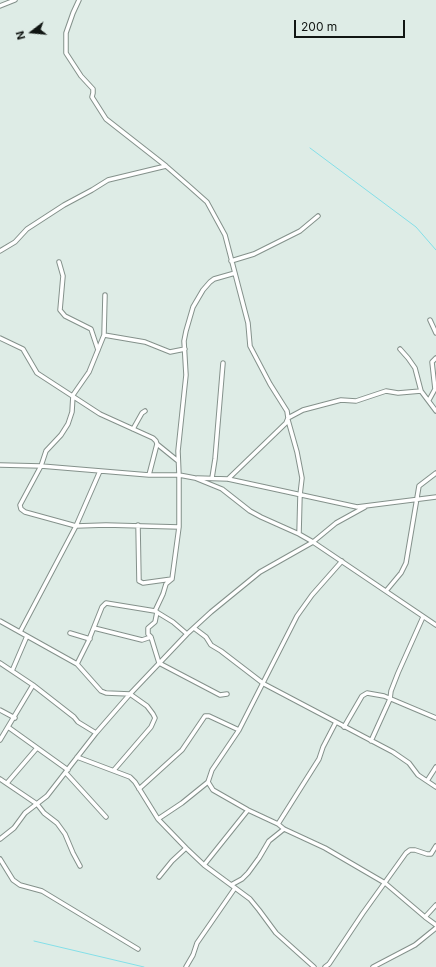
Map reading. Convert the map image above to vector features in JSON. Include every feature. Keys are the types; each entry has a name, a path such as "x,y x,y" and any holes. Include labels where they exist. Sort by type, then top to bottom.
{"street":[{"path":"0,6 15,0"},
{"path":"79,0 66,33 66,54 81,76 93,89 92,97 106,119 166,166 206,202 225,236 248,323 250,346 270,384 287,411 302,478 299,534"},
{"path":"0,251 14,242 27,229 64,205 108,180 166,166"},
{"path":"231,261 254,254 300,231 318,216"},
{"path":"59,262 63,276 60,310 64,316 91,329 98,350"},
{"path":"227,694 220,696 159,663 151,637 148,634 148,628 155,622 156,611 166,584 172,579 179,527 179,435 186,375 184,340 193,307 203,290 214,279 235,273"},
{"path":"105,295 104,335 89,372 73,396 72,412 68,424 61,435 46,451 41,466 20,505 21,510 76,526 138,525 179,527"},
{"path":"430,320 436,333"},
{"path":"104,335 145,342 170,352 185,349"},
{"path":"0,338 23,349 37,373 100,414 153,438 178,461"},
{"path":"400,349 415,368 421,391 436,411"},
{"path":"429,400 435,389 432,362 436,358"},
{"path":"212,478 224,363"},
{"path":"228,479 286,423 288,419 304,410 341,400 356,401 386,392 398,393 421,391"},
{"path":"133,429 142,413 145,411"},
{"path":"149,475 158,444"},
{"path":"0,465 41,466 149,475 179,475 195,478 228,479 357,507 436,498"},
{"path":"20,632 76,526 100,471"},
{"path":"386,591 401,573 406,563 419,486 436,473"},
{"path":"195,478 222,489 250,511 299,534 436,624"},
{"path":"0,839 14,828 25,813 47,796 96,733 130,694 187,634 211,612 260,572 312,542 336,523 365,507"},
{"path":"138,525 139,581 143,583 172,579"},
{"path":"158,819 182,803 208,782 212,770 239,730 264,684 297,616 312,595 342,561"},
{"path":"77,664 90,639 102,607 106,603 156,611 173,622 187,634"},
{"path":"371,741 390,699 390,691 424,617"},
{"path":"0,621 77,664 101,691 106,693 130,694 147,706 154,718 151,727 114,770"},
{"path":"94,628 142,640 151,637"},
{"path":"194,628 206,637 211,645 264,684 393,752 409,763 418,775 436,787"},
{"path":"70,633 90,639"},
{"path":"12,670 27,636"},
{"path":"0,663 33,685 74,717 78,722 96,733"},
{"path":"0,740 10,727 33,685"},
{"path":"344,727 365,693 384,696 436,718"},
{"path":"0,710 14,718"},
{"path":"139,789 182,750 204,716 209,716 239,730"},
{"path":"278,824 319,759 336,722"},
{"path":"10,727 67,771 106,817"},
{"path":"7,784 37,748"},
{"path":"77,757 130,777 158,819 186,848 204,865 250,900 282,940 314,967"},
{"path":"428,782 436,767"},
{"path":"0,779 37,804 44,813 58,823 65,834 80,866"},
{"path":"208,782 213,790 248,810 325,848 385,883 436,925"},
{"path":"204,865 248,810"},
{"path":"186,967 193,955 196,943 233,887 248,873 269,842 284,828"},
{"path":"325,967 330,964 363,913 406,853 410,850 415,850 431,854 436,846"},
{"path":"159,877 172,861 186,848"},
{"path":"0,859 13,880 20,884 42,891 138,949"},
{"path":"425,917 436,905"},
{"path":"373,967 415,945 436,928"},
{"path":"330,964 334,967"}],"waterway":[{"path":"310,148 416,227 436,250"},
{"path":"34,941 144,967"}]}
